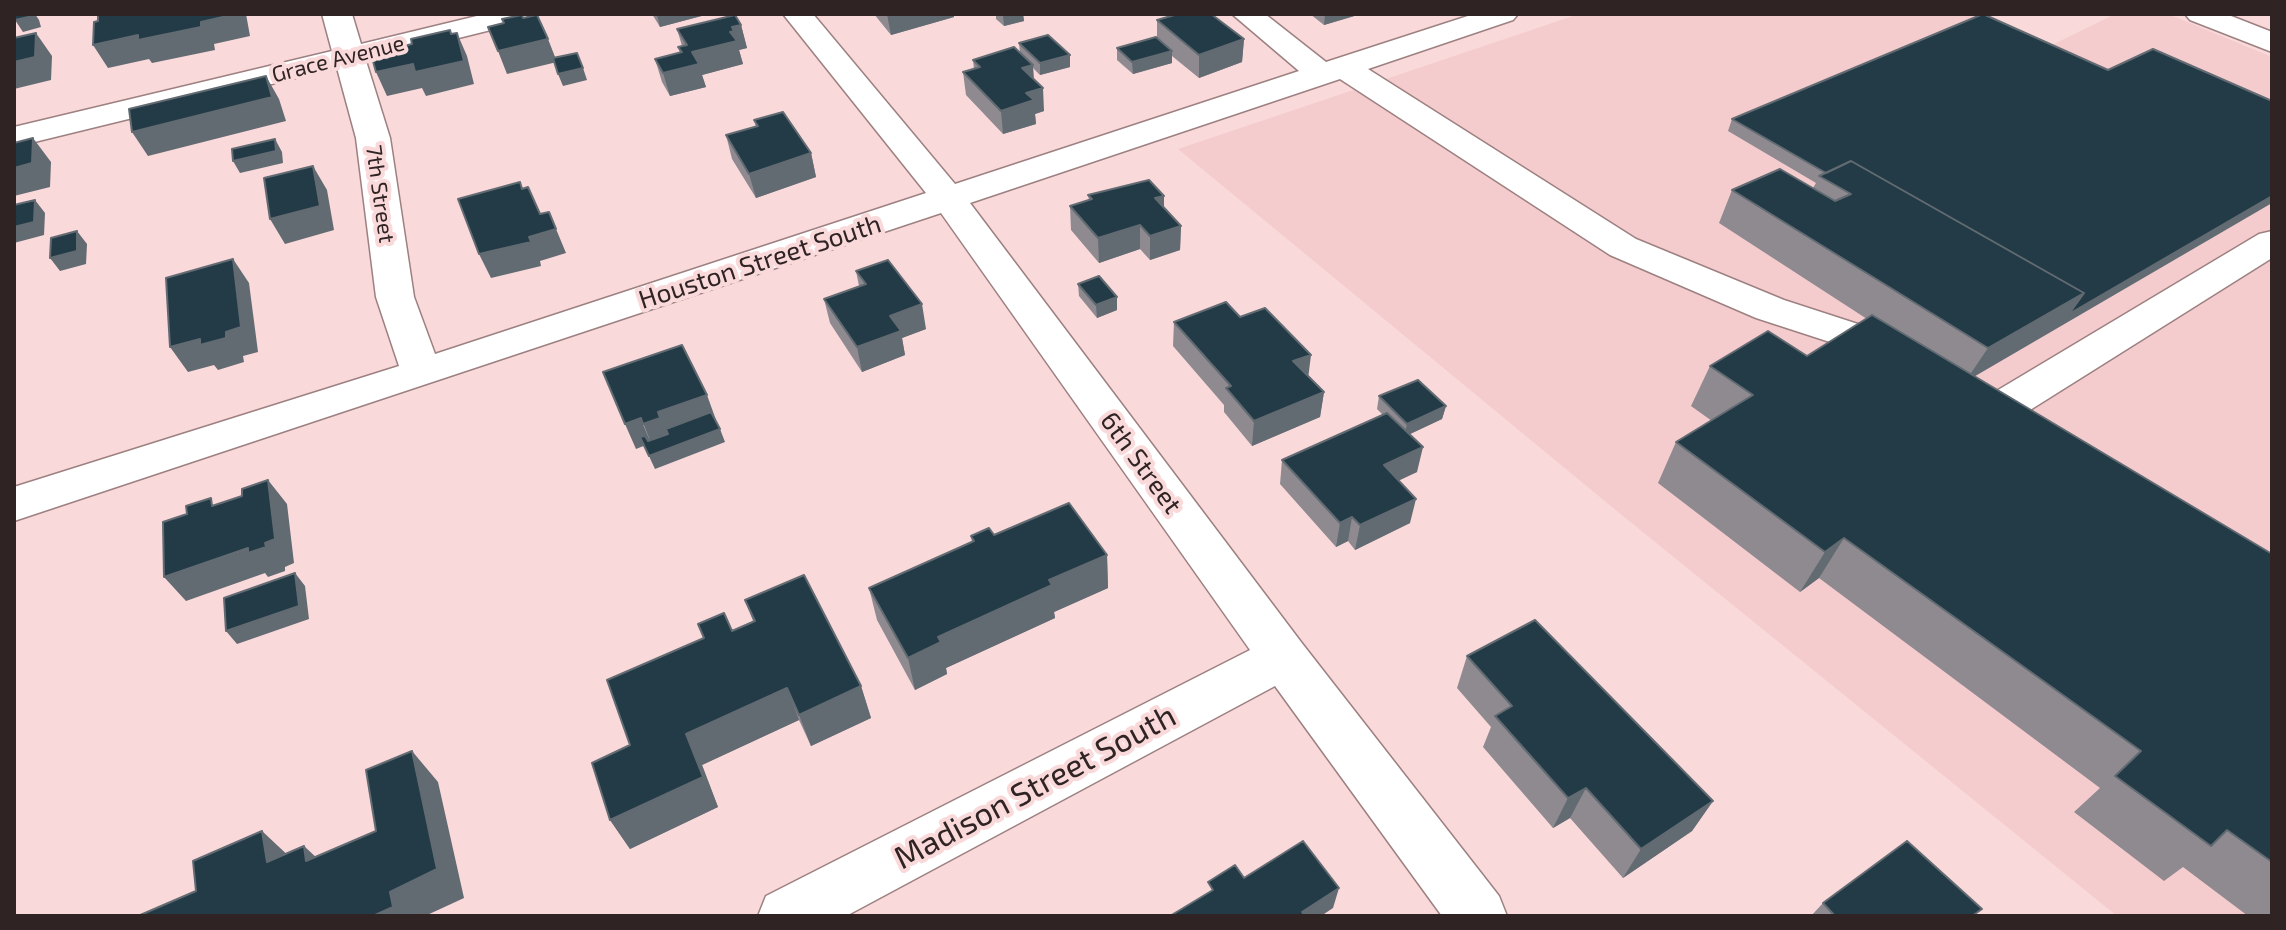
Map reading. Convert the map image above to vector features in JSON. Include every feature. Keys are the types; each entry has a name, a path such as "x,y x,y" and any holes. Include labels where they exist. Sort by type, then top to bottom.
{"street":[{"name":"7th Street","path":"337,14 373,138 395,297 422,373"},
{"name":"Grace Avenue","path":"14,137 521,14"},
{"name":"6th Street","path":"798,14 949,199 1283,657 1478,916"},
{"path":"1247,14 1334,72 1623,247 1770,309 1850,335 2028,440"},
{"name":"Houston Street South","path":"14,504 422,373 1503,14"},
{"path":"2200,14 2272,43"},
{"path":"1960,399 2272,242"},
{"name":"Madison Street South","path":"787,916 1283,657"}],"shaded area":[{"path":"1579,14 1979,14 2050,46 2115,14 2168,14 2272,57 2272,916 2117,916 1618,512 1178,149"}],"building":[{"path":"14,14 32,14 33,16 15,20"},
{"path":"98,14 236,14 201,22 201,27 138,40 138,35 93,45 94,22 98,21"},
{"path":"1178,14 1211,14 1244,39 1199,55 1157,20"},
{"path":"1983,14 2108,70 2153,49 2272,101 2272,196 2069,314 2084,293 1851,161 1826,173 1732,119"},
{"path":"522,15 523,18 537,15 548,39 498,51 488,27 504,23 502,19"},
{"path":"735,15 741,25 732,27 734,31 730,32 737,41 692,52 699,64 663,73 655,59 682,52 678,47 687,45 677,29"},
{"path":"450,30 451,34 457,33 464,61 415,72 413,64 376,72 371,54 412,44 411,39"},
{"path":"36,33 35,57 14,62 14,38"},
{"path":"1048,35 1070,55 1040,63 1019,43"},
{"path":"1156,37 1172,51 1132,62 1117,48"},
{"path":"1014,47 1033,65 1022,68 1043,88 1026,93 1034,100 1001,111 963,72 980,67 973,60"},
{"path":"577,53 583,68 558,74 553,58"},
{"path":"266,76 272,97 132,132 129,109"},
{"path":"783,112 811,153 749,174 726,135 758,126 754,120"},
{"path":"33,138 32,163 14,168 14,143"},
{"path":"275,139 276,151 233,161 232,149"},
{"path":"1851,161 2084,293 1988,348 1732,190 1780,169 1835,201 1851,194 1819,176"},
{"path":"313,166 320,206 270,219 264,178"},
{"path":"1149,180 1164,196 1155,198 1181,226 1150,236 1140,225 1098,238 1070,206 1092,199 1088,195"},
{"path":"520,182 522,189 528,187 540,214 549,212 556,229 529,237 531,242 479,254 458,199"},
{"path":"35,200 34,222 14,227 14,205"},
{"path":"77,231 77,251 50,258 51,238"},
{"path":"233,259 241,327 226,332 226,338 200,345 200,339 170,347 166,278"},
{"path":"888,260 922,304 890,316 901,331 857,347 824,299 866,284 856,271"},
{"path":"1099,276 1117,297 1096,305 1078,284"},
{"path":"1226,302 1240,317 1265,308 1311,355 1293,361 1324,392 1254,421 1226,388 1231,386 1174,322"},
{"path":"1872,315 2272,554 2272,862 2227,830 2211,846 2115,776 2141,751 1844,538 1825,552 1676,442 1753,395 1710,366 1768,331 1807,356"},
{"path":"682,345 707,395 658,412 660,418 643,424 641,418 625,424 603,372"},
{"path":"1418,380 1446,406 1407,424 1379,396"},
{"path":"711,412 720,429 649,456 640,437 645,436 648,441 668,434 666,429"},
{"path":"1387,413 1423,447 1384,465 1416,499 1360,525 1352,517 1340,523 1282,460"},
{"path":"268,480 275,539 265,543 266,547 248,553 248,548 164,577 163,522 187,514 186,506 211,498 212,506 242,496 242,489"},
{"path":"1069,503 1107,555 1049,580 1052,585 938,637 941,642 908,658 869,588 974,541 971,536 989,528 994,535"},
{"path":"295,573 299,606 226,631 224,598"},
{"path":"804,575 861,686 799,715 787,688 686,734 703,777 610,820 592,763 630,745 607,680 704,638 698,624 724,613 732,631 755,621 745,600"},
{"path":"1535,620 1713,801 1641,849 1586,788 1568,798 1495,716 1512,706 1467,656"},
{"path":"412,751 437,869 390,892 393,907 373,916 138,916 196,891 193,861 262,831 267,862 304,846 306,861 376,831 366,770"},
{"path":"1303,841 1339,888 1302,912 1305,916 1170,916 1213,890 1208,882 1235,865 1244,878"},
{"path":"1907,841 1982,909 1972,916 1835,916 1823,903"}]}
